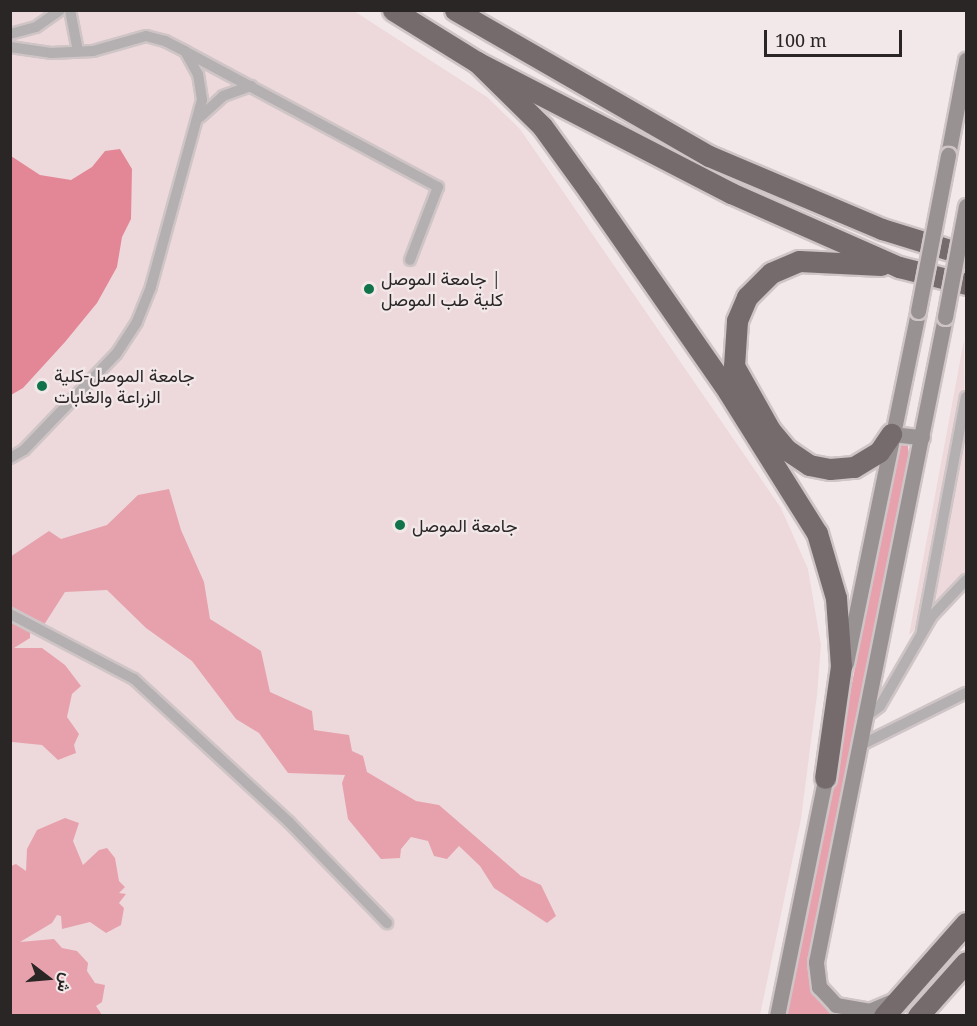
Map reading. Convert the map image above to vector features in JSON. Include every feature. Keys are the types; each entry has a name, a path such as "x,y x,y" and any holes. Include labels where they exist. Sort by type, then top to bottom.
{"highway":[{"path":"393,10 477,62 731,193 899,267 966,284"},
{"path":"455,10 709,156 882,230 966,255"},
{"path":"477,62 542,126 589,190 730,394 817,533 836,598 841,666 825,778"},
{"path":"891,434 879,452 854,467 830,469 809,465 787,450 770,430 734,366 733,344 747,297 771,273 799,261 899,267"},
{"path":"884,1016 966,923"},
{"path":"918,1016 966,962"}],"main road":[{"path":"777,1016 966,60"},
{"path":"913,982 890,1003 859,1011 827,998 816,975 857,747 922,437 966,206"},
{"path":"891,434 922,437"}],"street":[{"path":"10,34 36,27 60,10"},
{"path":"70,10 78,51"},
{"path":"10,47 51,53 78,51 146,36 185,51 251,86 438,187 411,260"},
{"path":"10,458 24,450 116,354 137,322 200,117 198,74 185,51"},
{"path":"200,117 223,96 251,86"},
{"path":"922,631 966,397"},
{"path":"863,719 880,706 922,631 966,580"},
{"path":"12,614 134,679 289,822 387,923"},
{"path":"857,747 908,719 966,693"}],"shaded area":[{"name":"جامعة الموصل","path":"10,11 354,11 487,97 520,129 781,508 808,569 821,645 817,695 801,819 760,1015 11,1015"},
{"path":"120,149 132,169 131,219 122,237 117,267 97,303 65,342 23,388 11,395 11,156 40,175 71,180 92,167 105,151"},
{"path":"964,340 966,588 909,635"},
{"path":"903,442 908,446 909,455 808,960 808,973 815,990 846,1015 787,1016 897,453"},
{"path":"169,489 181,530 204,582 210,619 261,651 270,692 312,711 314,730 349,735 352,751 363,756 367,772 416,801 439,805 521,876 541,885 556,916 547,923 494,888 480,866 459,846 447,859 434,856 428,841 411,837 401,849 400,858 381,859 348,819 342,783 345,775 288,773 259,733 236,719 192,661 146,628 107,590 65,592 42,628 30,623 30,638 14,648 42,648 65,665 81,686 72,694 67,717 79,734 74,745 76,753 58,760 42,745 12,742 11,619 29,621 23,613 11,611 10,557 49,531 61,539 107,525 138,495"},
{"path":"65,818 79,823 73,841 83,865 99,850 107,848 115,858 119,881 125,887 119,893 126,894 119,903 124,908 121,925 106,933 90,922 62,929 61,916 57,915 52,923 20,942 54,939 62,948 77,951 88,963 87,971 95,983 105,985 102,1002 96,1006 102,1015 11,1015 11,866 16,864 26,871 27,849 37,830"}],"place":[{"name":"جامعة الموصل | كلية طب الموصل","path":"369,289"},
{"name":"جامعة الموصل-كلية الزراعة والغابات","path":"42,386"},
{"name":"جامعة الموصل","path":"400,525"}]}
